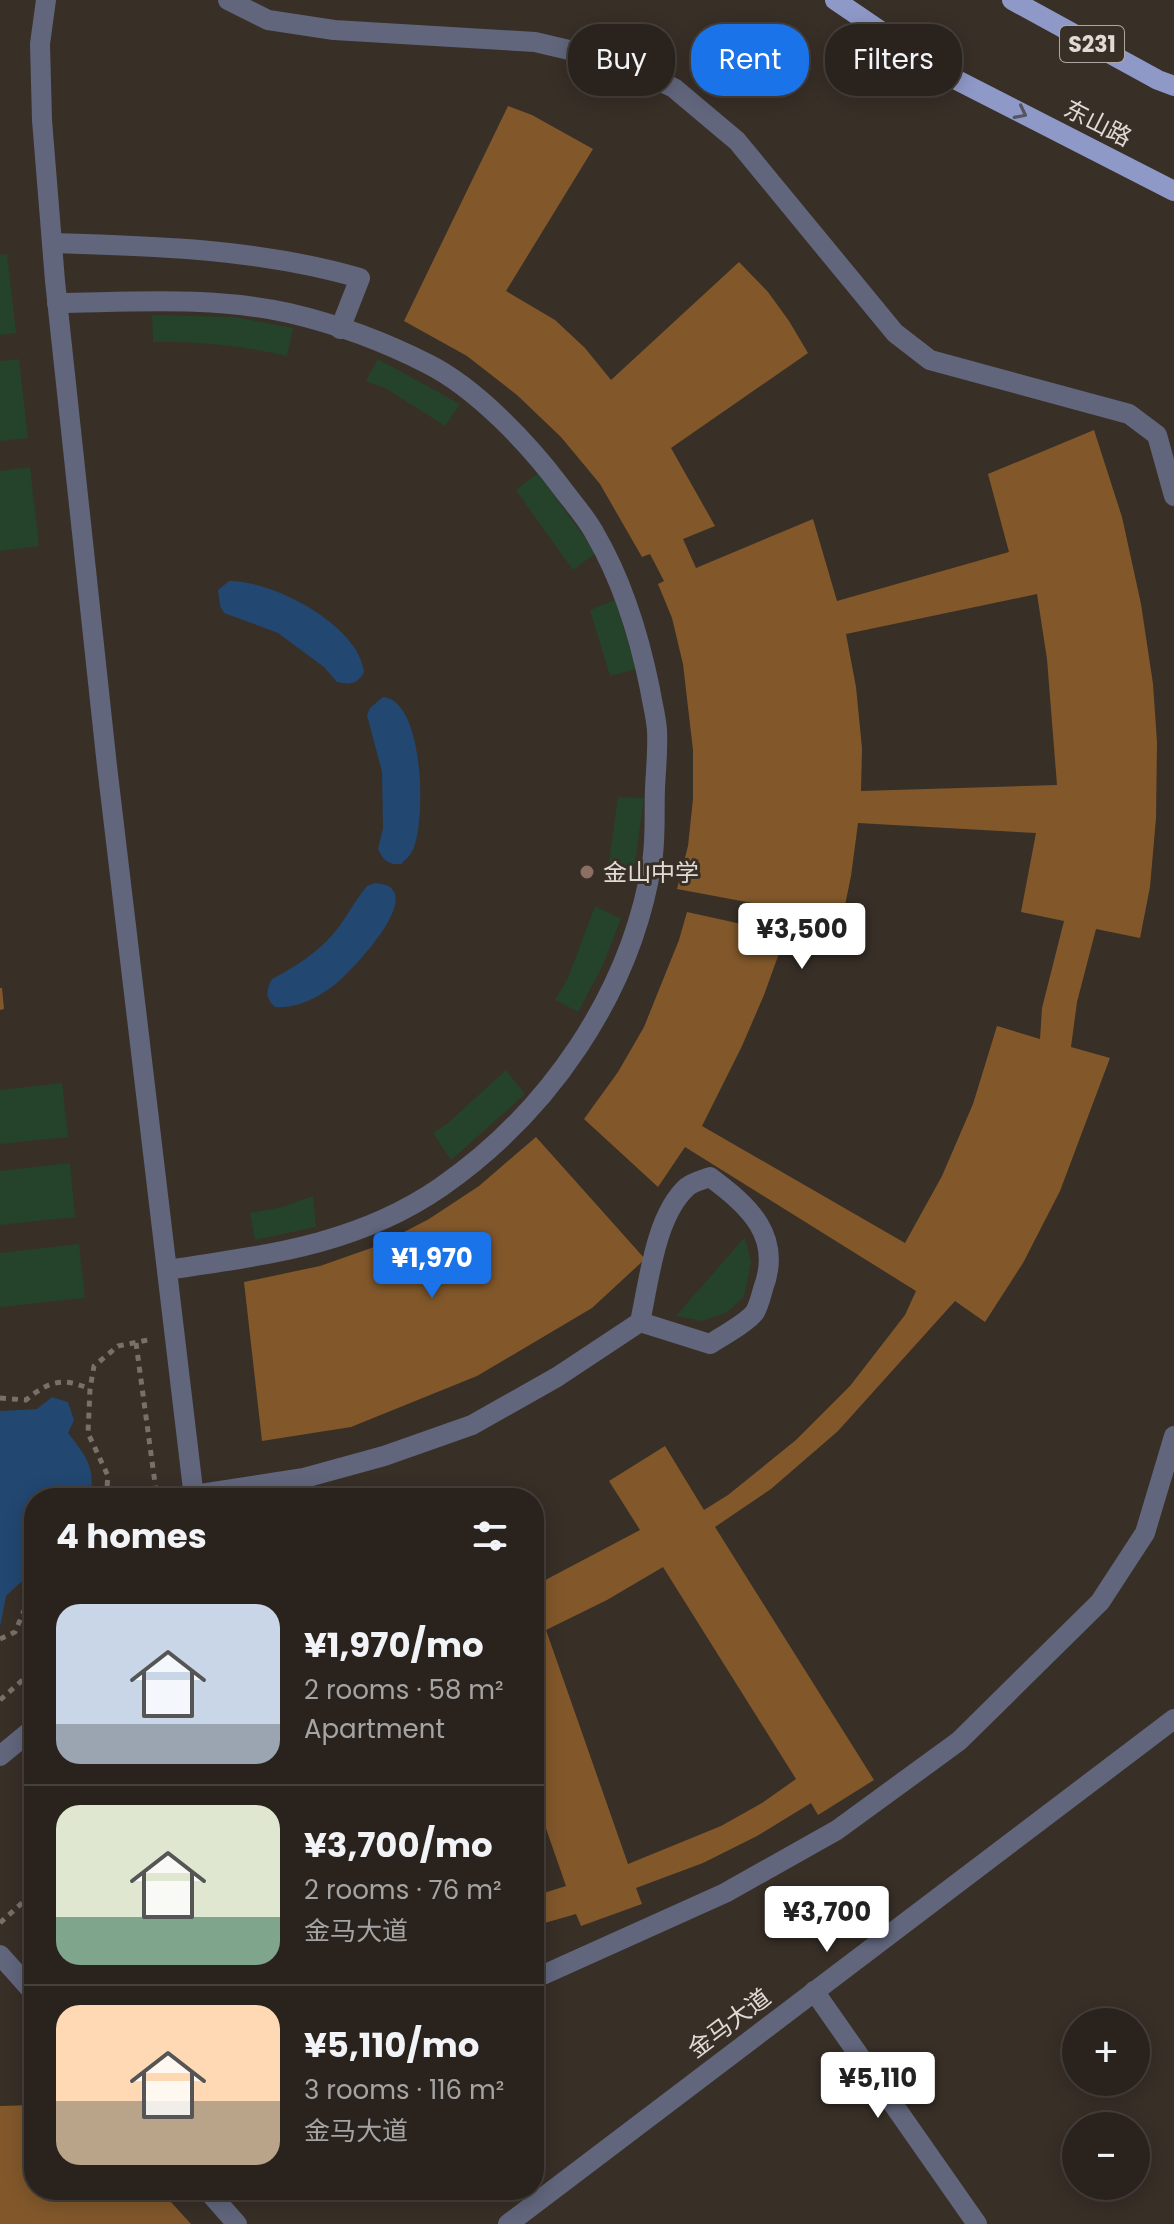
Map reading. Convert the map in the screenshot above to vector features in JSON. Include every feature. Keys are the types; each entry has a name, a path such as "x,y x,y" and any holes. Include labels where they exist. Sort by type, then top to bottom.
{"main road":[{"name":"东山路","path":"835,0 941,72 1174,191"},
{"name":"S231","path":"1012,0 1174,86"}],"street":[{"path":"46,0 40,44 42,120 57,303 109,779 193,1488"},
{"path":"228,0 268,20 334,30 535,42 616,61 674,88 737,141 895,333 930,360 1129,414 1157,435 1174,496"},
{"path":"52,243 167,247 260,255 360,278 340,329"},
{"path":"57,303 165,301 224,304 288,313 340,329 431,365 491,408 543,462 594,531 617,578 641,643 657,727 652,861 633,940 593,1026 550,1087 493,1144 440,1187 370,1226 287,1252 167,1270"},
{"path":"243,1488 304,1478 384,1456 472,1425 557,1377 640,1322 659,1236 671,1206 689,1184 710,1177 742,1201 756,1217 766,1239 769,1273 754,1313 710,1344 640,1322"},
{"path":"544,1974 725,1893 837,1830 959,1741 1100,1602 1145,1533 1174,1436"},
{"name":"金马大道","path":"544,2197 1174,1719"},
{"path":"0,1756 24,1736"},
{"path":"0,1955 24,1982"},
{"path":"814,1991 977,2224"},
{"path":"216,2200 237,2224"},
{"name":"金马大道","path":"508,2224 540,2200"}],"path":[{"path":"107,1488 108,1476 88,1433 94,1366 118,1346 175,1335"},
{"path":"136,1343 156,1488"},
{"path":"0,1398 26,1400 45,1384 72,1382 90,1389"},
{"path":"0,1639 15,1632 24,1611"},
{"path":"0,1700 24,1679"},
{"path":"0,1923 24,1901"}],"green space":[{"path":"7,254 16,333 0,335 0,255"},
{"path":"152,315 235,317 293,328 287,356 220,345 153,342"},
{"path":"19,359 28,438 0,441 0,361"},
{"path":"378,359 460,404 445,426 387,389 366,381"},
{"path":"30,467 39,546 0,551 0,471"},
{"path":"538,473 596,553 573,570 516,490"},
{"path":"615,600 636,669 610,676 590,610"},
{"path":"618,797 644,798 634,869 609,862"},
{"path":"595,906 621,919 602,967 578,1012 555,1000 568,978"},
{"path":"506,1070 525,1094 451,1160 433,1133"},
{"path":"62,1083 68,1137 0,1144 0,1090"},
{"path":"70,1163 75,1217 0,1225 0,1171"},
{"path":"313,1196 316,1227 255,1240 250,1213 282,1207"},
{"path":"745,1237 751,1262 744,1297 726,1313 702,1321 676,1316"},
{"path":"79,1244 85,1298 0,1307 0,1253"}],"water":[{"path":"229,581 268,588 311,608 347,638 359,655 364,672 362,676 353,683 337,682 324,667 278,633 224,613 218,590"},
{"path":"383,697 397,703 407,717 418,761 418,829 413,850 401,864 386,861 378,849 383,828 382,772 367,715 370,708"},
{"path":"375,883 391,887 396,898 394,910 367,952 324,992 301,1004 275,1007 268,994 272,979 320,947 338,928 367,886"},
{"path":"52,1397 68,1402 74,1420 68,1433 88,1462 92,1487 24,1488 24,1579 6,1596 0,1627 0,1411 37,1409"}],"building":[{"path":"508,106 532,115 593,149 506,291 555,320 585,348 611,380 739,262 768,292 808,353 671,448 715,526 683,539 696,568 813,519 837,601 1009,552 988,474 1094,430 1122,517 1141,604 1153,684 1157,742 1156,818 1150,887 1140,938 1096,929 1077,1002 1071,1047 1110,1058 1060,1191 1023,1263 985,1322 955,1301 838,1431 771,1489 715,1527 874,1780 818,1815 811,1803 757,1836 703,1863 636,1888 642,1904 581,1926 576,1914 544,1923 544,1893 566,1886 544,1823 544,1581 640,1530 609,1481 665,1446 704,1510 728,1495 796,1440 850,1386 905,1315 916,1291 685,1147 658,1187 584,1119 618,1072 644,1027 687,912 786,934 742,1046 702,1126 905,1243 942,1176 973,1104 997,1026 1040,1039 1042,1008 1064,921 1021,912 1036,833 858,823 842,920 677,889 688,846 693,799 693,750 683,664 672,618 658,584 664,581 650,554 642,557 600,484 561,437 517,395 467,356 404,321","holes":["1037,594 1047,659 1057,785 861,791 862,748 856,687 846,634","663,1567 796,1779 721,1826 628,1864 546,1630 607,1600"]},
{"path":"0,988 4,1009 0,1010"},
{"path":"536,1137 645,1259 592,1308 477,1376 351,1427 262,1441 244,1282 320,1266 377,1246 429,1219 479,1186"},
{"path":"24,2105 24,2200 169,2200 191,2224 0,2224 0,2106"}],"place":[{"name":"金山中学","path":"587,872"}]}
